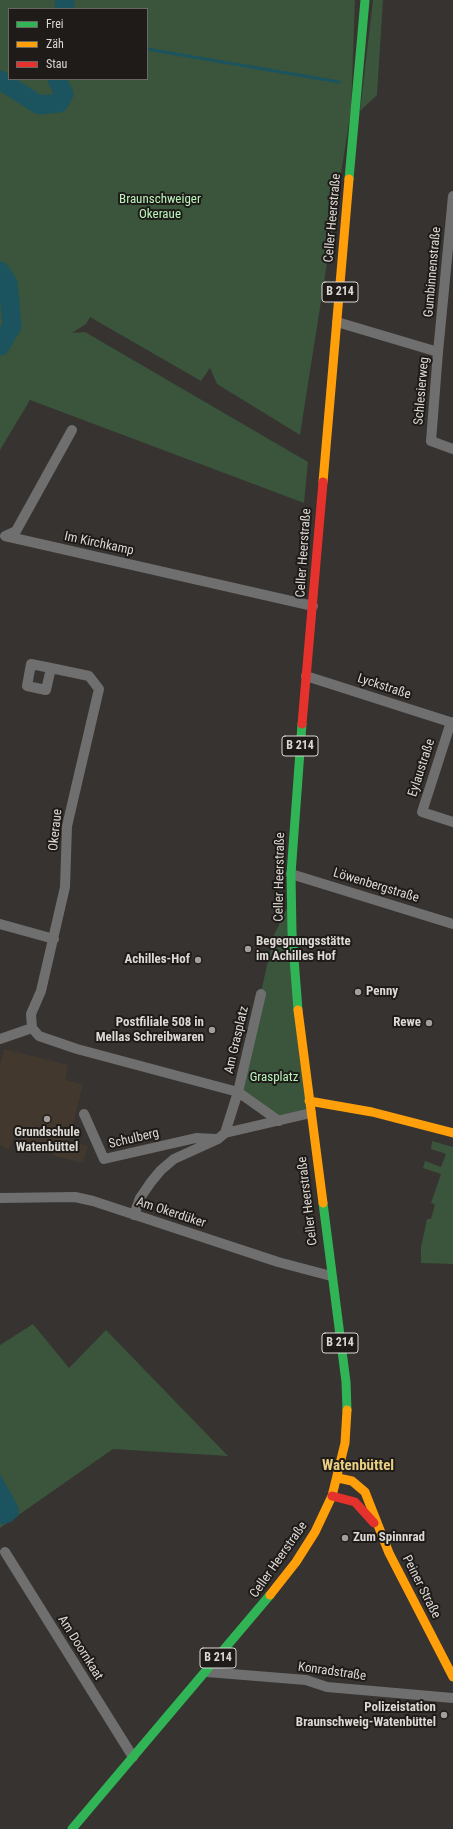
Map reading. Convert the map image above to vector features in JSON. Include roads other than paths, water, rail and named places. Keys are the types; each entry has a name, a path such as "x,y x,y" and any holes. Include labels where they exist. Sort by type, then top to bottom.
{"main road":[{"name":"Celler Heerstraße","path":"72,1829 207,1672 272,1594 296,1562 315,1532 332,1496 338,1478 345,1443 348,1410 346,1382 330,1276 295,987 291,874 293,828 365,0"},
{"path":"309,1101 372,1112 453,1133"},
{"path":"311,1113 335,1110 372,1112"},
{"name":"Peiner Straße","path":"338,1478 352,1481 365,1492 373,1509 378,1529"},
{"name":"Peiner Straße","path":"332,1496 355,1502 363,1509 378,1529 453,1677"}],"street":[{"name":"Gumbinnenstraße","path":"438,352 453,196"},
{"name":"Schlesierweg","path":"338,322 438,352 430,441 453,449"},
{"name":"Im Kirchkamp","path":"72,430 16,531 5,536 313,606"},
{"name":"Okeraue","path":"32,1028 31,1014 41,991 65,887 67,826 99,689 89,676 51,668"},
{"name":"Lyckstraße","path":"306,676 452,723"},
{"name":"Eylaustraße","path":"452,723 422,812 453,822"},
{"name":"Löwenbergstraße","path":"291,874 453,924"},
{"path":"0,924 54,939"},
{"name":"Am Grasplatz","path":"222,1136 238,1092 261,994"},
{"path":"0,1039 32,1028 39,1036 78,1049 238,1092"},
{"name":"Am Grasplatz","path":"238,1092 279,1121"},
{"path":"134,1215 140,1198 161,1170 174,1159 222,1136 311,1113"},
{"name":"Schulberg","path":"84,1114 104,1159 196,1138 222,1136"},
{"name":"Am Okerdüker","path":"0,1198 75,1197 93,1201 278,1262 330,1276"},
{"name":"Am Doornkaat","path":"5,1552 133,1758"},
{"name":"Konradstraße","path":"207,1672 306,1680 326,1687 453,1698"}],"water":[{"path":"0,1474 18,1506 19,1515 11,1522 2,1525 0,1523"}],"waterway":[{"path":"64,8 65,0"},
{"path":"148,49 339,82"},
{"path":"0,80 39,105 59,103 64,94 57,80"},
{"path":"0,271 8,283 12,326 0,346"}],"place":[{"name":"Begegnungsstätte im Achilles Hof","path":"248,949"},
{"name":"Achilles-Hof","path":"198,960"},
{"name":"Penny","path":"358,992"},
{"name":"Rewe","path":"429,1023"},
{"name":"Postfiliale 508 in Mellas Schreibwaren","path":"212,1030"},
{"name":"Grundschule Watenbüttel","path":"47,1119"},
{"name":"Zum Spinnrad","path":"345,1538"},
{"name":"Polizeistation Braunschweig-Watenbüttel","path":"444,1715"}],"district":[{"name":"Watenbüttel","path":"358,1466"}],"park label":[{"name":"Braunschweiger Okeraue","path":"160,208"},
{"name":"Grasplatz","path":"274,1078"}]}
